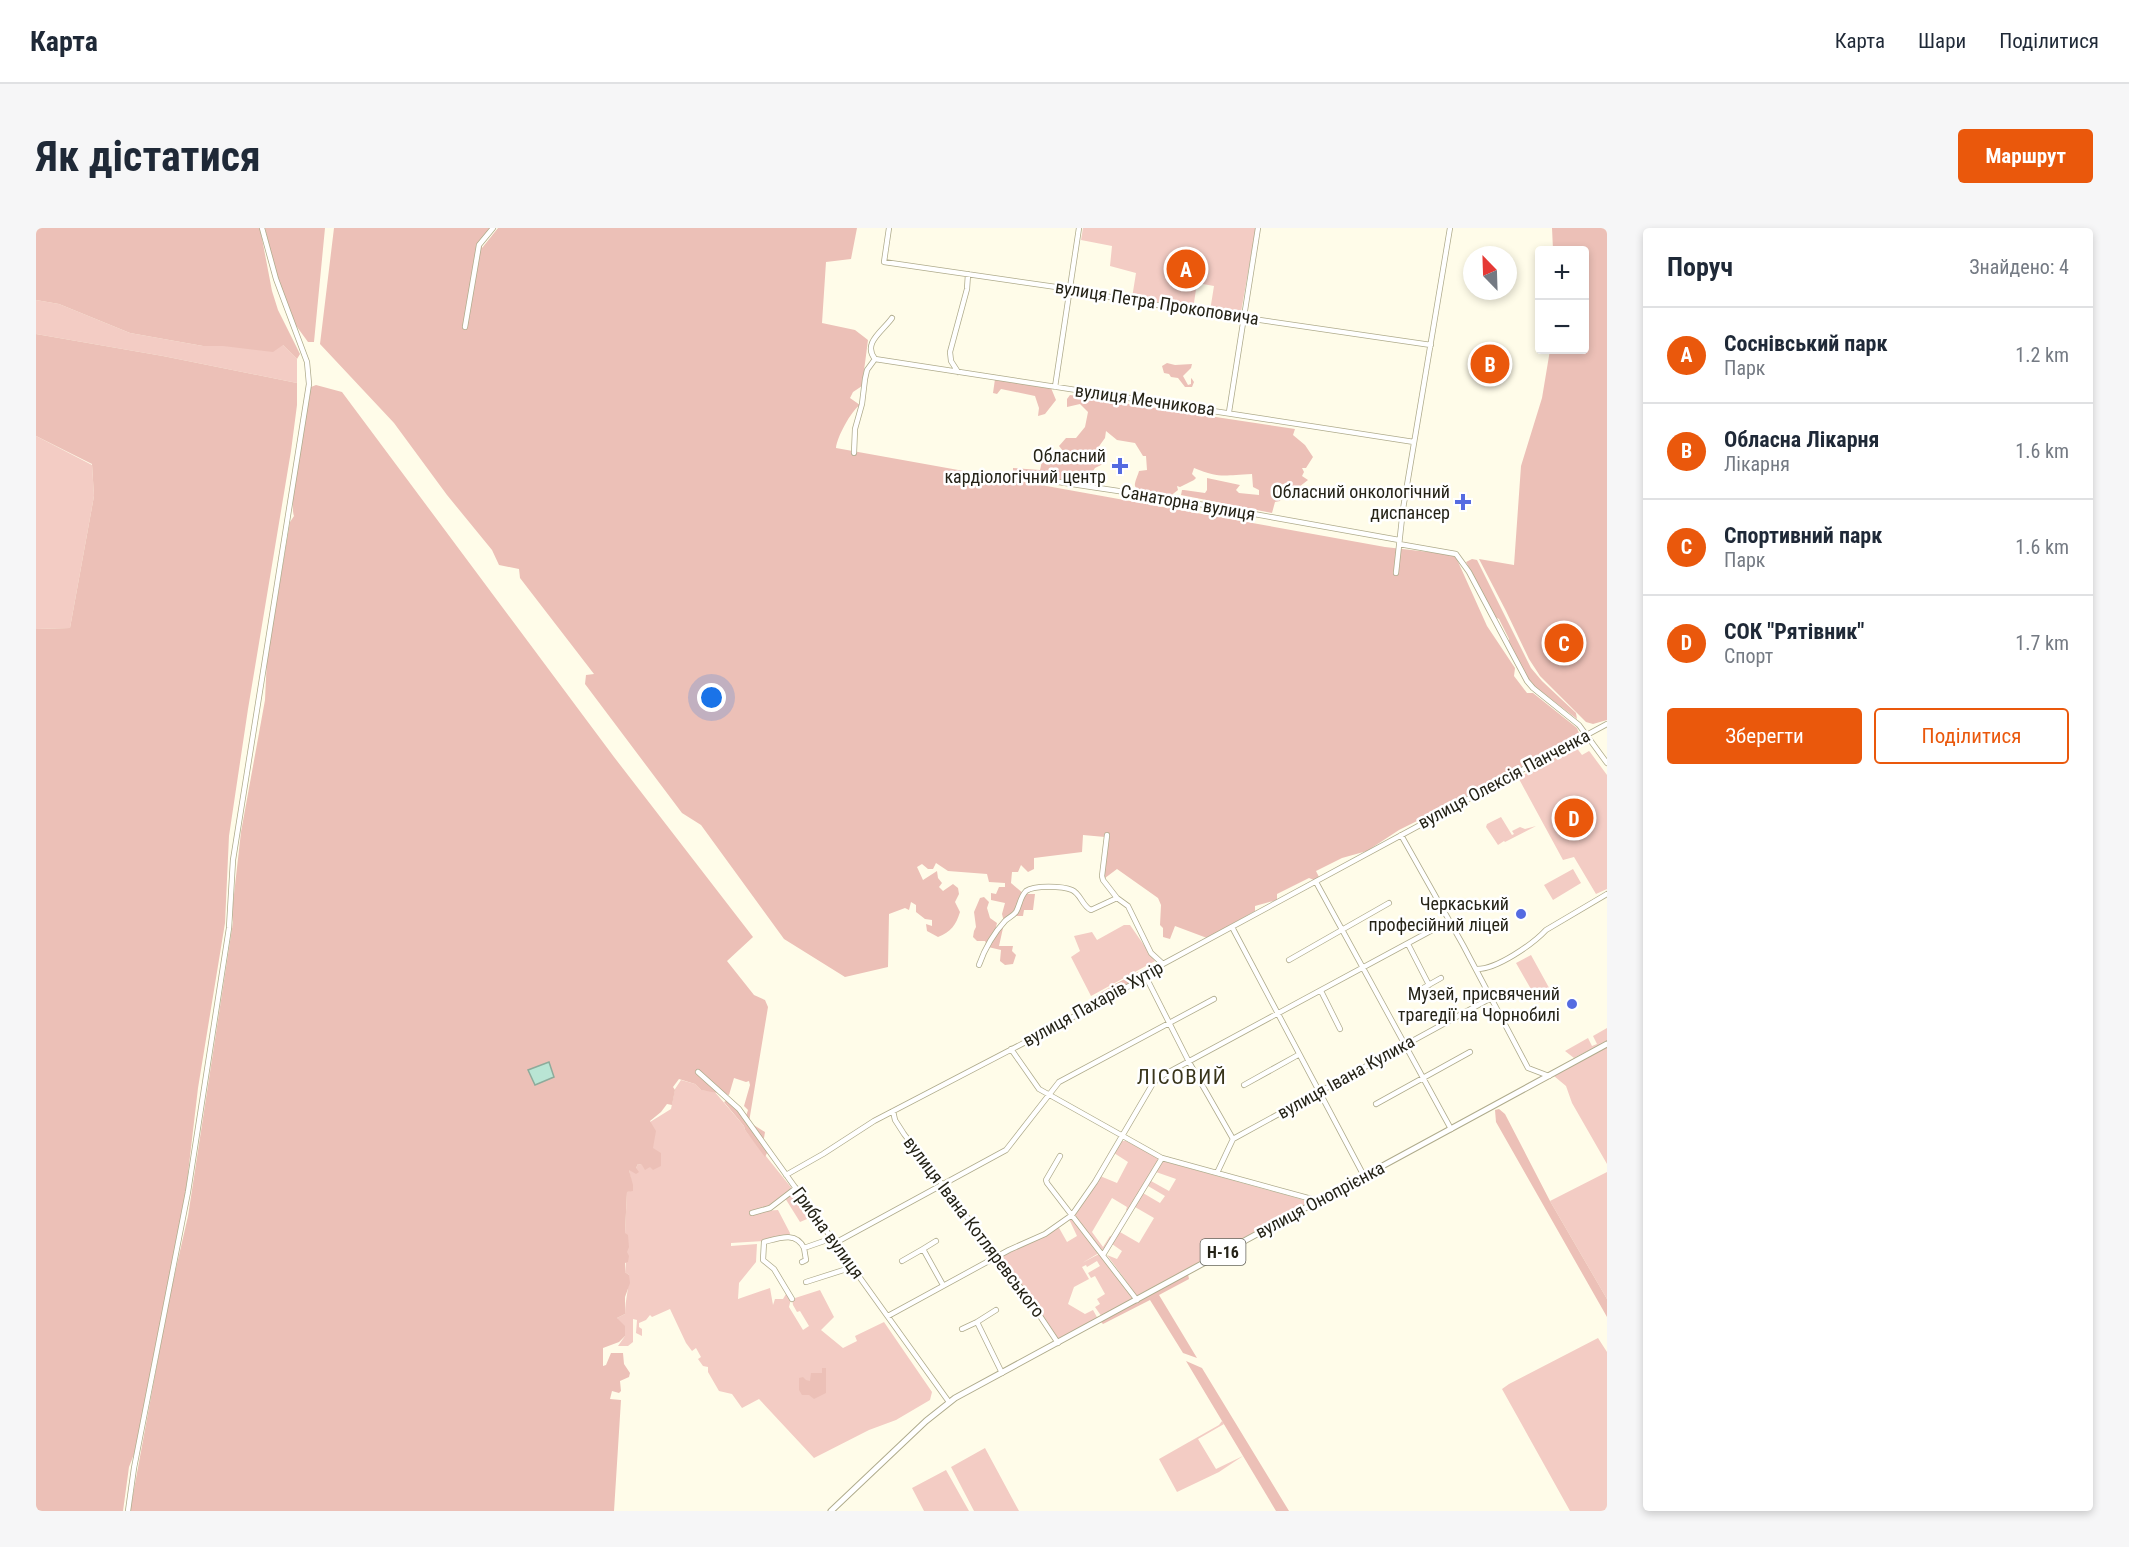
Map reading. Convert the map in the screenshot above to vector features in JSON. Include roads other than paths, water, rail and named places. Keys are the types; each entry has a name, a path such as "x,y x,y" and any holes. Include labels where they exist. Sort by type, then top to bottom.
{"main road":[{"name":"вулиця Онопрієнка","path":"832,1510 949,1402 1607,1044"}],"street":[{"path":"128,1511 134,1468 193,1160 229,928 233,860 309,384 307,362 276,279 262,228"},
{"path":"465,327 479,245 493,228"},
{"name":"вулиця Петра Прокоповича","path":"889,228 884,262 1431,345"},
{"path":"1055,387 1079,228"},
{"path":"1229,412 1258,228"},
{"path":"1396,573 1414,442 1450,228"},
{"path":"958,372 952,363 950,351 967,289 968,274"},
{"path":"854,453 855,429 862,404 867,370 875,359 870,350 873,339 892,318"},
{"name":"вулиця Мечникова","path":"875,359 1414,442"},
{"name":"Санаторна вулиця","path":"1012,475 1161,497 1456,554 1469,572 1528,684 1578,725 1586,735"},
{"name":"вулиця Олексія Панченка","path":"1401,835 1607,724"},
{"path":"1586,735 1607,763"},
{"path":"1107,835 1103,880 1117,898 1128,906 1151,953 1164,964"},
{"path":"1401,835 1528,1068 1549,1076"},
{"name":"вулиця Пахарів Хутір","path":"786,1175 893,1111 1149,975 1164,964 1401,835"},
{"path":"1316,882 1451,1129"},
{"path":"979,965 985,947 1004,922 1016,912 1028,889 1037,887 1069,889 1076,892 1087,909 1091,910 1117,898"},
{"path":"1476,969 1489,967 1513,954 1540,937 1546,930 1607,894"},
{"path":"1289,960 1389,903"},
{"path":"888,1316 1027,1240 1045,1234 1072,1215 1095,1182 1158,1078 1449,921"},
{"path":"1232,927 1364,1176"},
{"path":"1407,944 1429,985"},
{"path":"1149,975 1148,981 1169,1023 1233,1139 1217,1173"},
{"path":"1416,992 1441,978"},
{"path":"1321,991 1340,1029"},
{"name":"вулиця Івана Кулика","path":"1233,1139 1491,998"},
{"path":"834,1242 945,1185 1007,1149 1050,1093 1064,1079 1214,999"},
{"path":"1011,1049 1037,1086 1162,1158 1319,1201"},
{"path":"1376,1104 1470,1052"},
{"path":"1244,1085 1298,1055"},
{"name":"Грибна вулиця","path":"698,1072 739,1109 828,1237 853,1267 949,1402"},
{"name":"вулиця Івана Котляревського","path":"893,1111 895,1120 904,1134 945,1185 1058,1343"},
{"path":"1060,1156 1046,1180 1137,1300"},
{"path":"1103,1255 1162,1158"},
{"path":"752,1213 770,1208 796,1188"},
{"path":"792,1299 774,1269 763,1261 764,1242 794,1237 799,1239 804,1248 806,1260 802,1262"},
{"path":"804,1248 828,1237"},
{"path":"902,1261 936,1241"},
{"path":"923,1249 943,1285"},
{"path":"806,1282 853,1267"},
{"path":"962,1329 996,1310"},
{"path":"977,1322 1002,1373"}],"place":[{"name":"Соснівський парк","path":"1186,269"},
{"name":"Обласна Лікарня","path":"1490,364"},
{"name":"Обласний кардіологічний центр","path":"1120,466"},
{"name":"Обласний онкологічний диспансер","path":"1463,502"},
{"name":"Спортивний парк","path":"1564,643"},
{"name":"СОК \"Рятівник\"","path":"1574,818"},
{"name":"Черкаський професійний ліцей","path":"1521,914"},
{"name":"Музей, присвячений трагедії на Чорнобилі","path":"1572,1004"}],"district":[{"name":"ЛІСОВИЙ","path":"1182,1077"}]}
